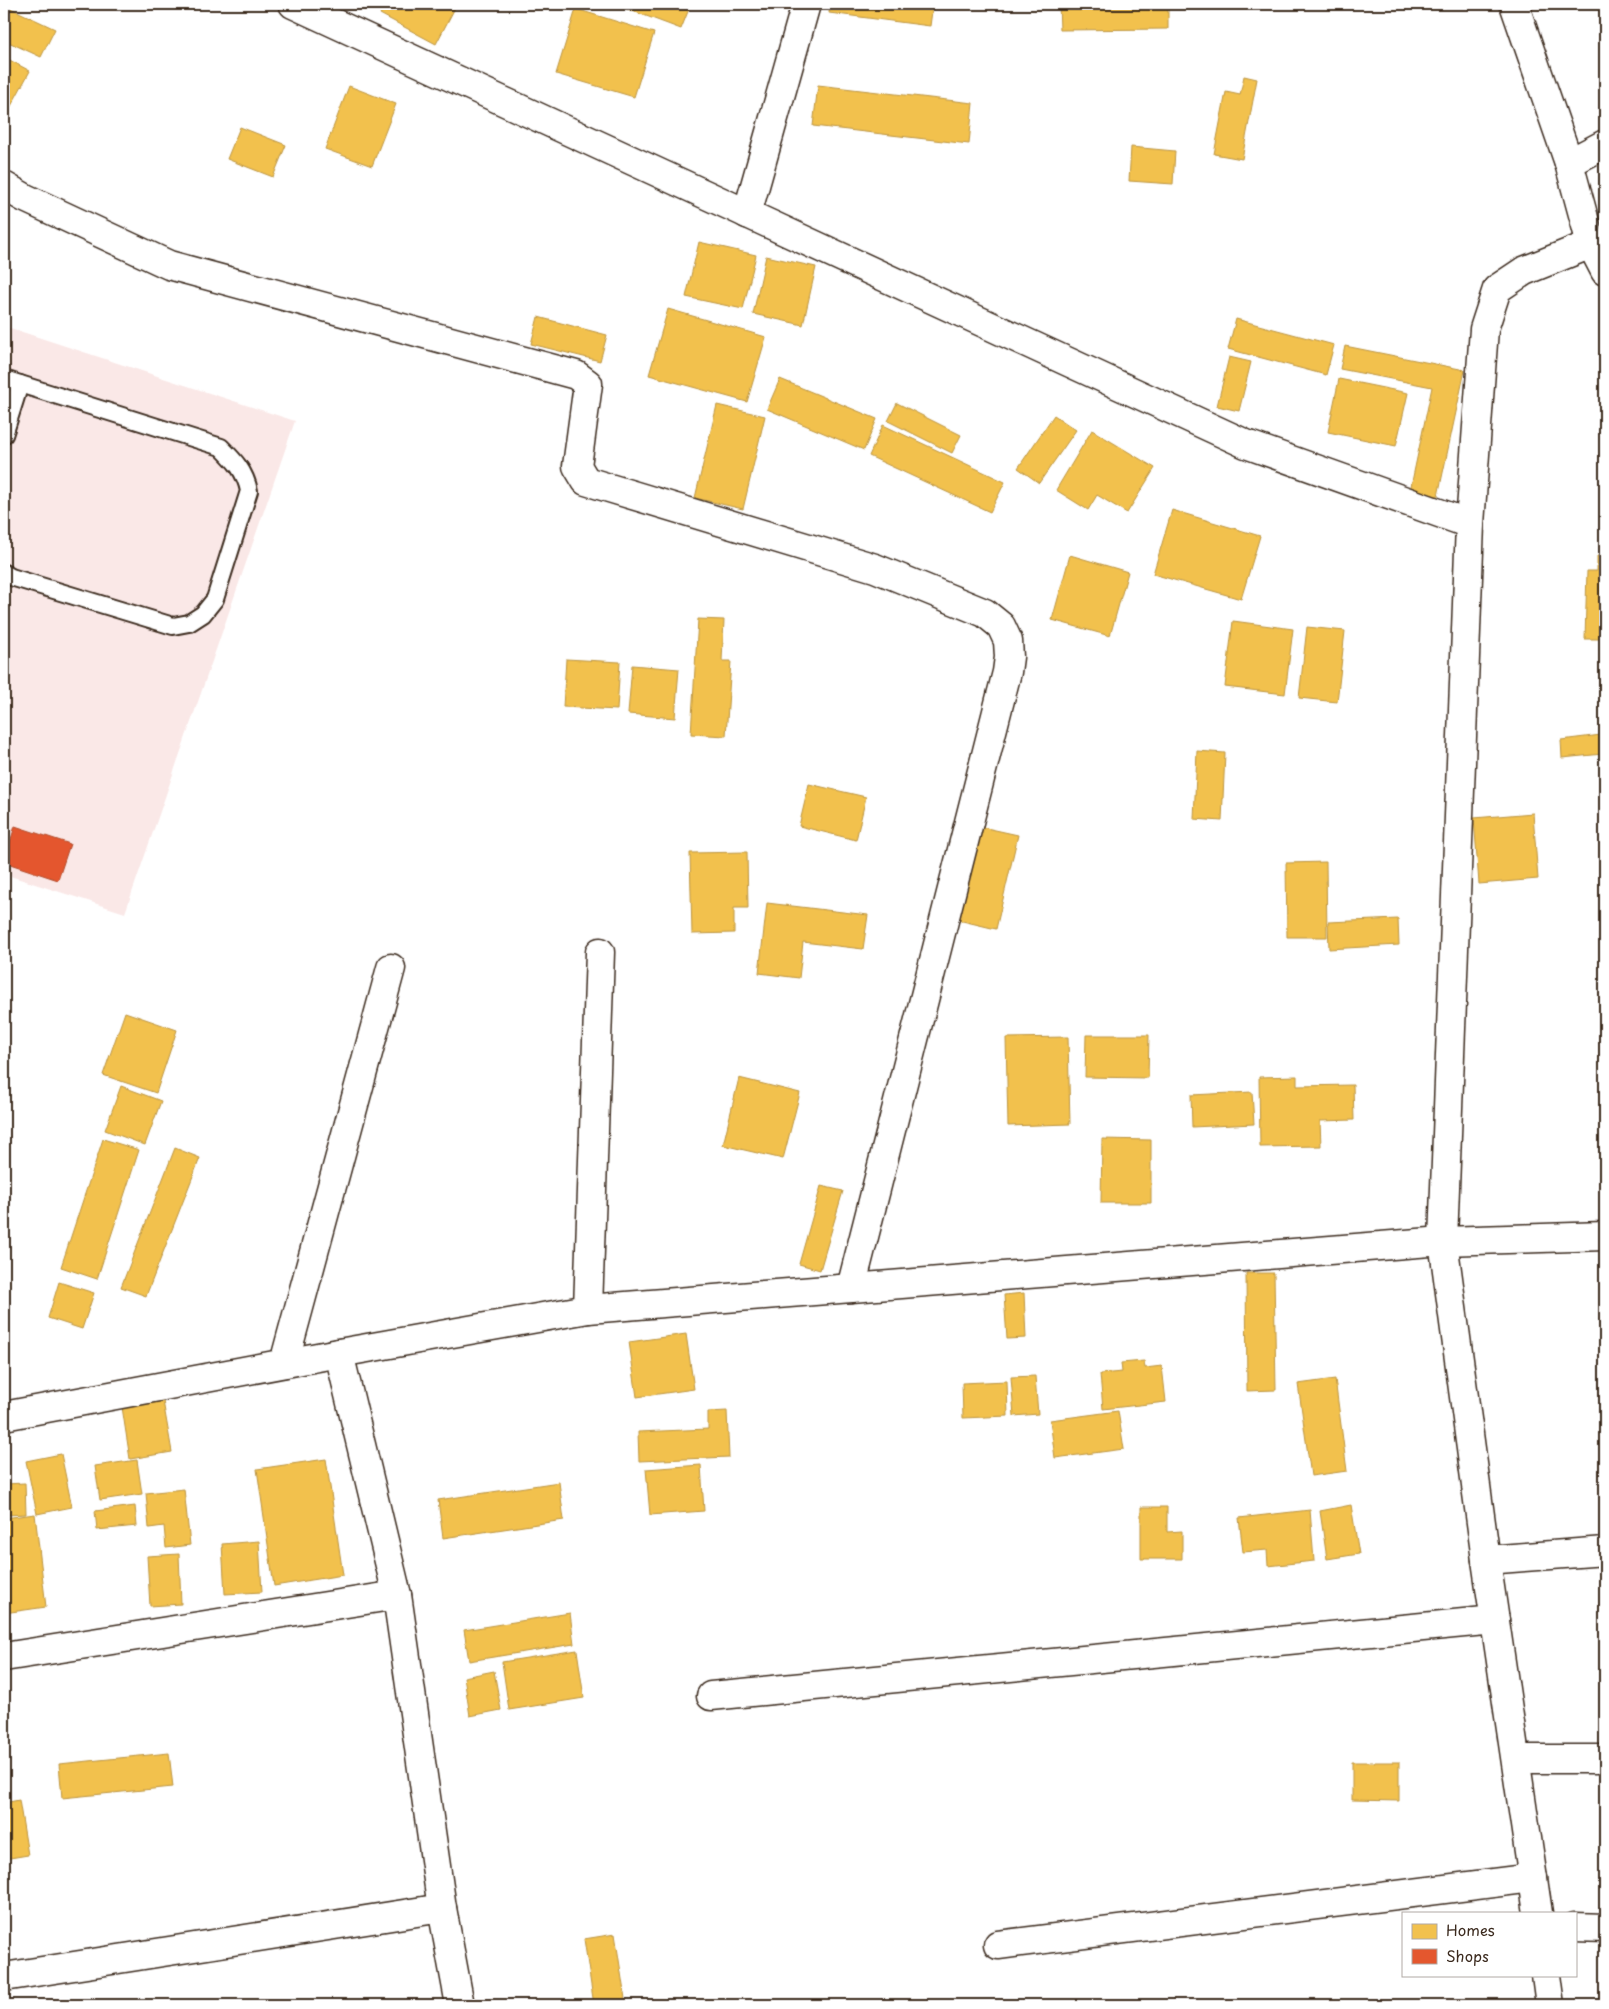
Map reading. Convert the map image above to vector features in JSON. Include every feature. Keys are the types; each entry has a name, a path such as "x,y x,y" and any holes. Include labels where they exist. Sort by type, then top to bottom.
{"street":[{"path":"293,4 1246,444 1470,524"},
{"path":"747,214 806,4"},
{"path":"1514,4 1569,163 1590,244 1605,271"},
{"path":"1569,163 1605,144"},
{"path":"4,186 25,198 169,265 576,375 588,384 577,466 586,481 875,568 985,613 1001,626 1008,641 1009,657 1007,672 851,1288"},
{"path":"1538,1912 1486,1560 1443,1241 1470,524 1484,329 1497,289 1524,271 1590,244"},
{"path":"588,1309 600,952"},
{"path":"284,1363 392,968"},
{"path":"4,1416 284,1363 588,1309 1443,1241 1605,1236"},
{"path":"339,1353 397,1595 442,1908 460,2005"},
{"path":"1486,1560 1605,1552"},
{"path":"4,1656 397,1595"},
{"path":"711,1696 1495,1620"},
{"path":"1516,1759 1605,1759"},
{"path":"998,1945 1533,1878"},
{"path":"4,1977 442,1908"},
{"path":"1576,1927 1605,1928"},
{"path":"1546,1976 1550,2005"}],"lane":[{"path":"4,379 220,447 238,463 246,476 249,491 216,599 203,614 190,623 173,626 11,577 4,573"},
{"path":"4,434 20,384"}],"shaded area":[{"path":"4,326 295,421 125,913 4,874"}],"building: Homes":[{"path":"385,4 457,4 436,44 380,14"},
{"path":"614,4 691,4 681,29"},
{"path":"830,4 933,4 930,26 829,13"},
{"path":"1059,4 1168,4 1168,29 1060,30"},
{"path":"4,5 55,29 41,57 4,40"},
{"path":"576,9 654,33 634,97 556,74"},
{"path":"4,57 30,71 4,119"},
{"path":"1244,76 1257,79 1242,159 1214,154 1226,92 1240,95"},
{"path":"818,85 973,103 969,144 813,126"},
{"path":"349,86 396,104 372,166 325,149"},
{"path":"240,127 286,145 273,177 227,159"},
{"path":"1131,147 1175,151 1173,184 1129,181"},
{"path":"699,242 756,255 743,309 686,297"},
{"path":"766,256 816,267 803,325 753,314"},
{"path":"668,309 766,337 747,402 649,375"},
{"path":"538,317 607,335 600,361 531,344"},
{"path":"1236,319 1334,345 1326,375 1228,349"},
{"path":"1345,346 1465,370 1438,496 1410,491 1432,387 1340,369"},
{"path":"1229,357 1251,362 1239,411 1217,406"},
{"path":"780,379 877,419 864,450 767,409"},
{"path":"1339,379 1408,393 1396,446 1328,432"},
{"path":"897,403 961,435 952,453 888,421"},
{"path":"717,405 765,416 743,509 695,498"},
{"path":"1054,415 1076,430 1039,483 1018,468"},
{"path":"883,425 1005,482 990,512 869,456"},
{"path":"1092,430 1155,468 1127,513 1097,495 1088,510 1056,490"},
{"path":"1172,510 1260,536 1241,599 1153,574"},
{"path":"1070,555 1128,572 1110,636 1052,620"},
{"path":"1597,556 1605,557 1605,639 1585,639 1587,571 1597,571"},
{"path":"698,619 724,620 722,661 731,661 726,736 691,734"},
{"path":"1233,621 1293,629 1285,694 1225,687"},
{"path":"1307,627 1345,631 1337,702 1299,698"},
{"path":"566,659 620,662 617,710 563,707"},
{"path":"632,665 679,669 675,718 628,714"},
{"path":"1601,735 1603,754 1562,758 1561,740"},
{"path":"1197,751 1225,753 1222,821 1194,819"},
{"path":"809,784 866,797 856,840 799,826"},
{"path":"1533,813 1538,879 1479,884 1474,818"},
{"path":"959,822 1018,835 996,929 937,915"},
{"path":"747,852 748,908 734,908 734,933 692,934 690,853"},
{"path":"1326,862 1327,937 1287,937 1286,863"},
{"path":"767,903 868,915 863,949 803,942 799,978 759,973"},
{"path":"1398,919 1399,945 1329,949 1328,922"},
{"path":"125,1012 177,1030 156,1093 103,1075"},
{"path":"1086,1035 1149,1035 1148,1078 1085,1077"},
{"path":"1068,1037 1070,1124 1008,1126 1006,1038"},
{"path":"1297,1076 1297,1086 1353,1085 1354,1120 1320,1121 1321,1146 1260,1147 1259,1077"},
{"path":"739,1078 800,1093 783,1159 723,1145"},
{"path":"121,1086 161,1101 145,1145 105,1130"},
{"path":"1252,1092 1254,1124 1192,1127 1191,1095"},
{"path":"103,1139 139,1150 97,1279 61,1267"},
{"path":"1102,1139 1151,1140 1151,1203 1101,1203"},
{"path":"175,1148 200,1158 146,1296 121,1287"},
{"path":"821,1186 843,1191 820,1270 799,1264"},
{"path":"1246,1273 1274,1273 1276,1390 1247,1391"},
{"path":"59,1282 94,1293 82,1329 48,1318"},
{"path":"1024,1293 1026,1338 1007,1339 1004,1295"},
{"path":"686,1334 694,1389 637,1397 629,1342"},
{"path":"1144,1361 1145,1368 1162,1366 1166,1402 1103,1409 1100,1374 1122,1372 1121,1363"},
{"path":"1035,1376 1038,1414 1014,1416 1011,1377"},
{"path":"1335,1379 1347,1471 1311,1476 1298,1384"},
{"path":"1007,1381 1008,1416 963,1418 962,1383"},
{"path":"163,1401 172,1452 130,1459 122,1407"},
{"path":"727,1411 729,1457 639,1461 638,1432 708,1429 708,1412"},
{"path":"1118,1411 1124,1449 1055,1458 1050,1420"},
{"path":"61,1454 72,1507 37,1514 26,1461"},
{"path":"326,1459 343,1575 274,1586 257,1469"},
{"path":"137,1460 142,1494 100,1500 95,1466"},
{"path":"701,1465 704,1511 650,1515 646,1469"},
{"path":"559,1482 564,1520 443,1538 438,1500"},
{"path":"25,1483 26,1514 4,1515 4,1484"},
{"path":"184,1489 190,1545 166,1548 164,1526 149,1528 146,1493"},
{"path":"1351,1505 1359,1554 1327,1559 1320,1511"},
{"path":"135,1506 137,1526 97,1530 95,1511"},
{"path":"1141,1507 1167,1507 1167,1532 1182,1531 1182,1559 1141,1559"},
{"path":"1310,1510 1314,1561 1268,1566 1267,1550 1243,1552 1239,1518"},
{"path":"35,1514 46,1607 4,1613 4,1518"},
{"path":"259,1541 262,1592 225,1594 222,1544"},
{"path":"179,1554 181,1604 150,1606 147,1556"},
{"path":"570,1613 574,1644 469,1661 464,1630"},
{"path":"577,1650 584,1698 509,1710 502,1662"},
{"path":"494,1671 501,1710 470,1716 464,1677"},
{"path":"169,1753 173,1787 62,1798 59,1764"},
{"path":"1352,1762 1399,1762 1399,1801 1352,1800"},
{"path":"19,1800 28,1855 4,1859 4,1803"},
{"path":"615,1934 626,2005 594,2005 584,1939"}],"building: Shops":[{"path":"15,826 70,844 58,880 4,862"}]}
